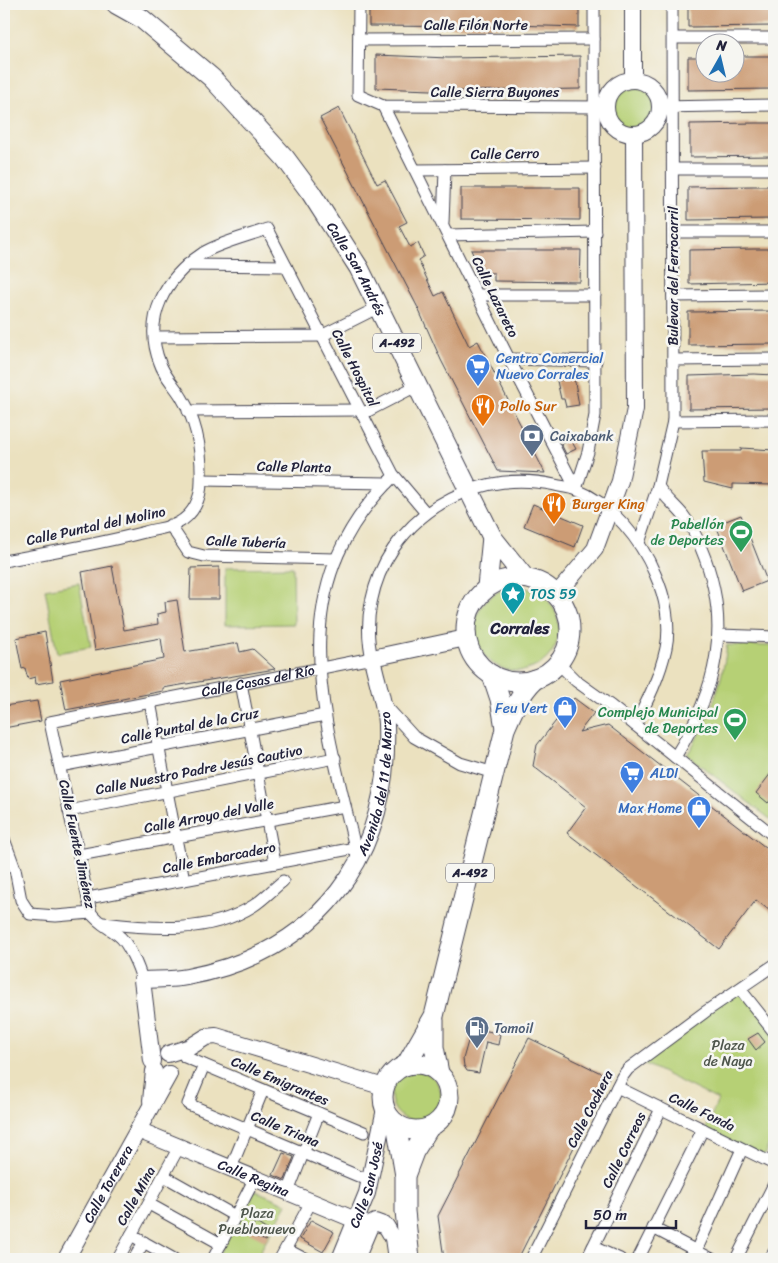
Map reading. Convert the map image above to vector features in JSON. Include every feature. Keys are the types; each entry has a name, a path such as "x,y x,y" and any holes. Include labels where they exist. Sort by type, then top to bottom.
{"main road":[{"name":"Calle San Andrés","path":"116,4 141,18 212,78 285,158 311,193 335,228 379,307 492,537 509,561 525,578"},
{"path":"487,587 492,537"},
{"name":"A-492","path":"557,594 538,581 525,578 498,581 487,587 476,597 469,610 465,624 466,638 475,659 492,675 506,681 520,682 535,679 548,673 558,664"},
{"path":"557,594 568,613 570,631 567,648 558,664"},
{"name":"A-492","path":"492,675 500,699 505,729"},
{"name":"A-492","path":"405,1176 414,1152 428,1128 438,1121 448,1106 447,1085 440,1073 434,1047 434,1016 505,729 516,703 535,679"},
{"name":"A-492","path":"410,1259 406,1220 405,1176 391,1116 383,1102 384,1087 393,1073 406,1065 434,1016"},
{"path":"406,1065 424,1064 440,1073"},
{"path":"391,1116 412,1129 428,1128"}],"street":[{"path":"359,4 358,95 383,106"},
{"path":"576,490 588,452 595,415 595,168 600,107 594,39 594,4"},
{"path":"633,4 633,80"},
{"name":"Bulevar del Ferrocarril","path":"638,543 658,486 673,421 673,169 667,107 673,38 672,4"},
{"path":"673,38 774,38"},
{"name":"Calle Filón Norte","path":"359,40 594,39"},
{"path":"600,107 618,85 633,80 649,85 667,107 774,105"},
{"name":"Calle Sierra Buyones","path":"383,106 600,107"},
{"name":"Calle Lazareto","path":"383,106 576,490"},
{"path":"600,107 615,127 621,131 634,134 653,126 667,107"},
{"path":"557,594 594,549 620,481 635,409 634,134"},
{"name":"Calle Cerro","path":"416,170 595,168"},
{"path":"673,169 774,168"},
{"name":"Calle Lazareto","path":"445,170 446,230"},
{"name":"Calle Puntal del Molino","path":"4,561 134,535 178,523 196,507 202,480 202,458 196,430 184,400 160,364 155,337 155,318 162,294 178,272 204,252 267,229"},
{"name":"Calle Hospital","path":"267,229 361,412 391,480 426,513"},
{"path":"446,230 595,232"},
{"path":"673,232 774,232"},
{"path":"187,265 286,266"},
{"path":"478,295 595,295"},
{"path":"673,296 774,295"},
{"path":"155,337 321,336 379,307"},
{"path":"509,359 596,361"},
{"path":"673,360 774,359"},
{"path":"188,411 361,412 418,385"},
{"path":"673,421 774,420"},
{"name":"Calle Planta","path":"202,480 391,480"},
{"path":"356,855 325,715 319,667 319,639 325,596 336,559 359,515 391,480"},
{"name":"Avenida del 11 de Marzo","path":"142,980 185,978 225,968 260,954 290,938 318,915 341,888 356,855 376,820 384,784 386,722 369,646 369,619 374,590 385,561 406,532 426,513 446,499 470,489 514,481 535,480 576,490 610,510 638,543 650,562 661,588 667,620 666,646 656,686 635,724"},
{"path":"658,486 683,515 701,548 713,589 720,635 710,685 694,728 676,758"},
{"name":"Calle Tubería","path":"170,525 188,552 204,556 336,559"},
{"path":"720,635 774,637"},
{"name":"Calle Casas del Río","path":"50,722 466,638"},
{"path":"558,664 576,681 635,724 774,836"},
{"path":"241,683 275,863"},
{"path":"381,700 414,737 460,763 494,773"},
{"path":"150,702 184,880"},
{"name":"Calle Puntal de la Cruz","path":"60,766 325,715"},
{"name":"Calle Fuente Jiménez","path":"50,722 94,918 120,936 139,968 150,1036 170,1060"},
{"name":"Calle Nuestro Padre Jesús Cautivo","path":"69,811 335,758"},
{"name":"Calle Arroyo del Valle","path":"79,855 345,806"},
{"path":"4,839 15,869 21,900 30,914 94,918 164,929 220,921 254,906 283,881"},
{"name":"Calle Embarcadero","path":"88,898 275,863 356,855"},
{"name":"Calle Cochera","path":"531,1259 617,1087 628,1069 774,965"},
{"path":"740,989 774,1032"},
{"path":"170,1060 206,1037 216,1036 384,1087"},
{"name":"Calle Emigrantes","path":"170,1060 204,1065 364,1132"},
{"name":"Calle Torerera","path":"66,1259 150,1108 170,1060"},
{"name":"Calle Triana","path":"204,1065 188,1104 370,1181"},
{"name":"Calle Fonda","path":"617,1087 774,1164"},
{"path":"231,1168 263,1090"},
{"name":"Calle Correos","path":"587,1259 661,1109"},
{"path":"288,1192 319,1113"},
{"name":"Calle San José","path":"356,1259 370,1181 391,1116"},
{"path":"638,1259 703,1129"},
{"name":"Calle Regina","path":"138,1130 363,1223 375,1222 386,1226 393,1238 396,1259"},
{"name":"Calle Mina","path":"118,1259 180,1147"},
{"path":"696,1251 742,1149"},
{"path":"164,1176 236,1216"},
{"path":"213,1259 255,1178"},
{"path":"736,1259 774,1184"},
{"path":"304,1259 283,1254 311,1202"},
{"path":"149,1204 221,1244"},
{"name":"Calle San José","path":"340,1259 363,1223"},
{"path":"653,1228 712,1259"},
{"path":"131,1235 174,1259"},
{"path":"134,1259 144,1242"},
{"path":"593,1247 620,1259"},
{"path":"770,1259 774,1252"}],"green space":[{"path":"628,84 638,84 652,94 656,107 652,120 646,126 638,130 628,130 614,120 610,112 610,102 620,88"},
{"path":"293,567 294,624 225,625 225,568"},
{"path":"79,583 91,647 57,653 45,589"},
{"path":"517,587 533,590 547,599 556,613 559,629 556,645 547,659 533,668 517,671 501,668 487,659 478,645 475,629 478,613 487,599 501,590"},
{"name":"Complejo Municipal de Deportes","path":"727,645 774,646 774,822 687,755 702,729 718,689"},
{"name":"Plaza de Naya","path":"740,989 774,1032 774,1130 763,1159 705,1131 718,1100 639,1061"},
{"path":"421,1071 434,1078 440,1086 440,1106 434,1114 426,1120 411,1121 398,1114 392,1106 391,1091 398,1078 406,1072"},
{"name":"Plaza Pueblonuevo","path":"254,1190 287,1204 256,1259 216,1259"}],"building":[{"path":"369,4 579,4 579,27 513,25 513,27 369,26"},
{"path":"688,4 774,4 774,26 688,27"},
{"path":"376,55 448,58 580,56 580,89 459,91 376,88"},
{"path":"746,56 774,56 774,89 688,90 688,57 696,57 696,82 746,82"},
{"path":"339,108 377,184 385,180 407,222 399,226 410,247 418,243 424,256 418,260 435,296 443,292 469,346 478,341 545,473 498,471 441,360 417,306 320,118"},
{"path":"774,123 774,156 690,157 690,124"},
{"path":"774,186 774,219 688,220 688,187"},
{"path":"461,188 580,188 580,220 461,219"},
{"path":"774,249 774,282 689,284 689,250"},
{"path":"471,250 581,250 580,282 494,281 494,273 478,272 478,265"},
{"path":"774,311 774,344 688,345 688,312"},
{"path":"774,375 774,408 689,409 689,376"},
{"path":"574,377 579,405 566,407 564,399 561,399 557,381"},
{"path":"571,440 576,449 566,454 561,444"},
{"path":"741,448 774,450 774,485 733,484 733,489 704,482 702,451 741,451"},
{"name":"Burger King","path":"533,504 583,525 575,547 524,526"},
{"name":"Pabellón de Deportes","path":"741,515 767,581 742,591 716,525"},
{"path":"112,566 124,630 158,624 157,614 166,612 165,602 177,600 185,652 238,643 240,652 253,649 275,669 163,688 163,691 66,710 60,680 164,659 161,638 95,650 82,572"},
{"path":"219,567 219,599 190,599 191,568"},
{"path":"45,632 53,681 36,684 35,677 28,679 25,668 22,669 16,638"},
{"path":"574,698 594,713 579,732 608,725 774,854 774,914 756,900 719,949 567,833 586,807 533,766 537,745"},
{"path":"37,701 41,721 4,728 4,706"},
{"path":"774,769 774,796 768,803 756,793"},
{"path":"475,1028 500,1034 498,1045 486,1042 479,1073 467,1071 463,1059 469,1038 473,1039"},
{"path":"758,1033 765,1042 756,1050 748,1039"},
{"path":"529,1038 609,1077 518,1259 444,1259 438,1216"},
{"path":"283,1153 294,1157 285,1180 273,1175"},
{"path":"311,1220 334,1232 323,1252 300,1239"},
{"path":"255,1222 270,1232 265,1241 249,1233"}],"place":[{"name":"Centro Comercial Nuevo Corrales","path":"478,387"},
{"name":"Pollo Sur","path":"483,427"},
{"name":"Caixabank","path":"532,457"},
{"name":"Burger King","path":"554,525"},
{"name":"Pabellón de Deportes","path":"741,553"},
{"name":"TOS 59","path":"513,615"},
{"name":"Feu Vert","path":"565,729"},
{"name":"Complejo Municipal de Deportes","path":"735,741"},
{"name":"ALDI","path":"632,794"},
{"name":"Max Home","path":"699,829"},
{"name":"Tamoil","path":"477,1049"}],"district":[{"name":"Corrales","path":"520,628"}]}
